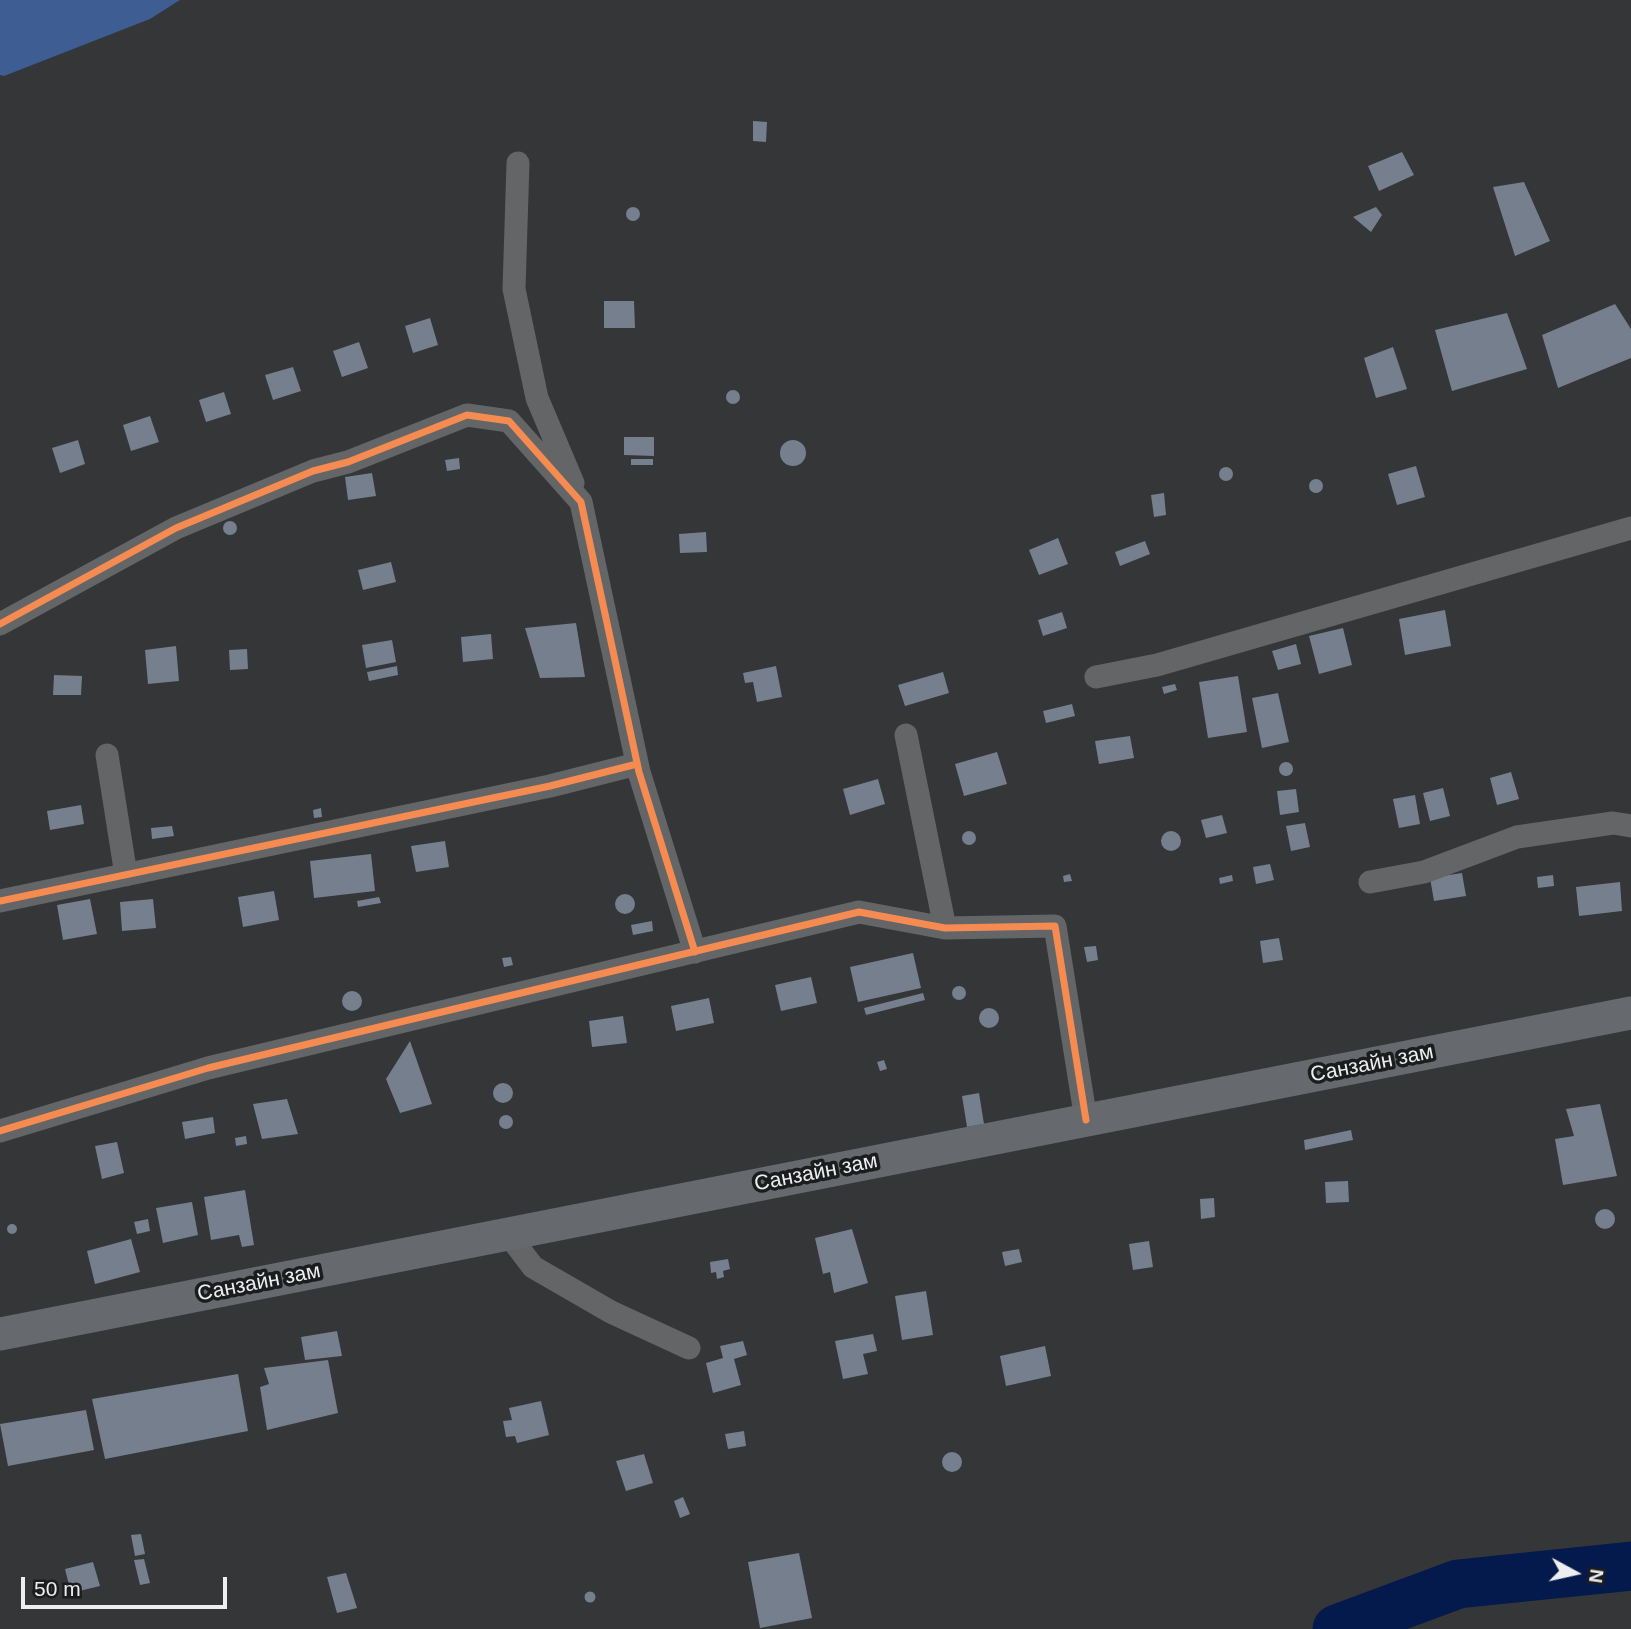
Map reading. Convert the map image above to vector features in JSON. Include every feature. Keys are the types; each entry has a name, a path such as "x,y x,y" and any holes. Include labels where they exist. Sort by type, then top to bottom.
{"main road":[{"name":"Санзайн зам","path":"0,1334 1631,1013"}],"street":[{"path":"518,163 514,289 537,398 581,502 637,764 695,952"},
{"path":"0,624 176,527 313,471 348,462 467,415 509,421 581,502"},
{"path":"1096,677 1157,666 1631,528"},
{"path":"906,735 945,928"},
{"path":"107,755 126,875"},
{"path":"0,901 550,786 637,764"},
{"path":"1370,882 1424,872 1517,837 1613,823 1631,826"},
{"path":"0,1131 208,1069 859,912 945,928 1055,926 1086,1120"},
{"path":"508,1234 533,1267 611,1312 689,1349"}],"shaded area":[{"path":"0,0 180,0 150,19 4,76 0,75"}],"building":[{"path":"753,121 767,122 766,142 753,141"},
{"path":"1402,152 1414,175 1379,191 1368,166"},
{"path":"1524,182 1550,241 1515,256 1493,187"},
{"path":"633,207 638,209 638,219 633,221 628,219 626,214 628,209"},
{"path":"1376,207 1382,215 1371,232 1353,217"},
{"path":"604,301 634,301 635,328 604,328"},
{"path":"1615,304 1631,329 1631,358 1558,388 1542,335"},
{"path":"1507,313 1527,369 1452,391 1435,330"},
{"path":"430,318 438,345 413,353 405,326"},
{"path":"359,342 368,368 342,377 333,351"},
{"path":"1393,347 1407,389 1376,398 1364,358"},
{"path":"293,367 301,391 273,400 265,375"},
{"path":"733,390 738,392 738,402 733,404 728,402 726,397 728,392"},
{"path":"224,392 231,414 206,422 199,400"},
{"path":"150,416 159,442 131,451 123,425"},
{"path":"624,437 654,437 654,456 624,455"},
{"path":"78,440 85,464 60,473 52,448"},
{"path":"793,440 802,444 806,453 802,462 793,466 784,462 780,453 784,444"},
{"path":"459,458 460,469 447,471 445,460"},
{"path":"631,459 653,459 653,465 631,465"},
{"path":"1416,466 1425,497 1397,505 1388,474"},
{"path":"1226,467 1231,469 1231,479 1226,481 1221,479 1219,474 1221,469"},
{"path":"372,473 376,496 348,500 345,477"},
{"path":"1316,479 1321,481 1321,491 1316,493 1311,491 1309,486 1311,481"},
{"path":"1164,493 1166,515 1154,517 1151,495"},
{"path":"230,521 235,523 235,533 230,535 225,533 223,528 225,523"},
{"path":"706,532 707,552 680,553 679,534"},
{"path":"1058,538 1068,564 1039,575 1029,550"},
{"path":"1145,541 1150,554 1120,566 1115,552"},
{"path":"391,562 396,582 363,590 358,570"},
{"path":"1445,610 1451,646 1405,655 1399,619"},
{"path":"1062,612 1067,628 1043,636 1038,620"},
{"path":"576,623 585,677 540,678 525,628"},
{"path":"1343,628 1352,665 1319,674 1309,636"},
{"path":"491,634 493,659 463,662 461,637"},
{"path":"392,640 396,662 366,668 362,645"},
{"path":"1296,644 1301,664 1278,670 1272,651"},
{"path":"176,646 179,681 148,684 145,650"},
{"path":"247,649 248,669 230,670 229,650"},
{"path":"397,666 398,675 369,681 367,672"},
{"path":"776,666 782,697 757,702 753,682 745,683 743,673"},
{"path":"943,672 949,693 905,706 898,685"},
{"path":"54,675 82,676 81,695 53,695"},
{"path":"1238,676 1247,732 1208,738 1199,682"},
{"path":"1175,684 1177,690 1164,694 1162,687"},
{"path":"1278,693 1289,742 1262,748 1252,698"},
{"path":"1072,704 1075,716 1046,723 1043,711"},
{"path":"1130,736 1134,758 1099,764 1095,741"},
{"path":"997,752 1007,784 964,796 955,764"},
{"path":"1286,762 1291,764 1291,774 1286,776 1281,774 1279,769 1281,764"},
{"path":"1511,772 1519,799 1497,805 1490,778"},
{"path":"878,779 885,804 850,815 843,789"},
{"path":"1443,788 1450,816 1430,821 1423,793"},
{"path":"1296,789 1299,812 1280,815 1277,791"},
{"path":"1415,795 1420,824 1399,828 1393,799"},
{"path":"81,805 84,824 50,830 47,811"},
{"path":"321,808 322,817 314,818 313,810"},
{"path":"1222,815 1227,833 1206,838 1201,820"},
{"path":"1305,823 1310,847 1291,851 1286,826"},
{"path":"172,826 174,836 152,839 151,828"},
{"path":"969,831 974,833 974,843 969,845 964,843 962,838 964,833"},
{"path":"1171,831 1178,834 1181,841 1178,848 1171,851 1164,848 1161,841 1164,834"},
{"path":"445,841 449,867 416,872 411,846"},
{"path":"371,854 375,891 314,898 310,861"},
{"path":"1270,864 1274,880 1256,884 1253,867"},
{"path":"1462,873 1466,896 1434,901 1430,878"},
{"path":"1070,874 1072,881 1064,882 1063,876"},
{"path":"1232,875 1233,881 1220,884 1219,878"},
{"path":"1553,875 1554,886 1538,888 1537,877"},
{"path":"1620,882 1622,911 1579,916 1576,887"},
{"path":"274,891 279,920 243,927 238,897"},
{"path":"625,894 632,897 635,904 632,911 625,914 618,911 615,904 618,897"},
{"path":"379,897 381,903 358,907 357,901"},
{"path":"90,899 97,934 63,940 57,905"},
{"path":"153,899 156,928 122,931 120,902"},
{"path":"652,921 653,931 633,935 631,925"},
{"path":"1279,938 1283,960 1263,963 1260,941"},
{"path":"1096,946 1098,960 1087,962 1084,947"},
{"path":"913,953 921,988 858,1002 850,967"},
{"path":"511,957 513,965 504,967 502,958"},
{"path":"811,977 817,1003 781,1011 775,985"},
{"path":"959,986 964,988 964,998 959,1000 954,998 952,993 954,988"},
{"path":"352,991 359,994 362,1001 359,1008 352,1011 345,1008 342,1001 345,994"},
{"path":"923,993 925,1000 866,1015 864,1008"},
{"path":"709,998 714,1023 676,1031 671,1006"},
{"path":"989,1008 996,1011 999,1018 996,1025 989,1028 982,1025 979,1018 982,1011"},
{"path":"623,1016 627,1043 592,1047 589,1021"},
{"path":"410,1041 432,1104 400,1113 386,1079"},
{"path":"884,1060 887,1069 880,1071 877,1062"},
{"path":"503,1083 510,1086 513,1093 510,1100 503,1103 496,1100 493,1093 496,1086"},
{"path":"979,1093 984,1124 967,1127 962,1096"},
{"path":"287,1099 298,1134 262,1139 253,1104"},
{"path":"1600,1104 1617,1176 1563,1185 1555,1139 1574,1136 1566,1109"},
{"path":"506,1115 511,1117 511,1127 506,1129 501,1127 499,1122 501,1117"},
{"path":"213,1117 215,1133 185,1139 182,1122"},
{"path":"1351,1130 1353,1140 1305,1150 1304,1140"},
{"path":"246,1136 247,1144 236,1146 235,1138"},
{"path":"117,1142 124,1173 102,1179 95,1146"},
{"path":"1348,1181 1349,1202 1326,1203 1325,1182"},
{"path":"245,1190 254,1245 242,1247 239,1235 211,1240 204,1197"},
{"path":"1214,1198 1215,1217 1201,1219 1200,1199"},
{"path":"192,1202 198,1235 163,1243 156,1208"},
{"path":"1605,1209 1612,1212 1615,1219 1612,1226 1605,1229 1598,1226 1595,1219 1598,1212"},
{"path":"148,1219 150,1231 137,1234 134,1222"},
{"path":"12,1224 16,1225 16,1233 12,1234 8,1233 7,1229 8,1225"},
{"path":"852,1229 868,1283 834,1293 830,1272 823,1274 815,1238"},
{"path":"131,1239 140,1272 95,1284 87,1251"},
{"path":"1149,1241 1153,1267 1133,1270 1129,1244"},
{"path":"1019,1249 1022,1262 1005,1266 1002,1252"},
{"path":"728,1259 730,1269 723,1271 724,1277 717,1279 716,1272 711,1273 710,1262"},
{"path":"926,1291 933,1335 902,1340 895,1296"},
{"path":"337,1331 342,1356 305,1360 301,1337"},
{"path":"873,1334 877,1351 863,1354 868,1374 843,1379 835,1341"},
{"path":"743,1341 747,1355 734,1359 741,1385 713,1393 706,1363 723,1358 720,1346"},
{"path":"1045,1346 1051,1376 1006,1386 1000,1356"},
{"path":"328,1360 338,1413 267,1430 260,1387 269,1384 264,1368"},
{"path":"238,1374 248,1431 105,1459 92,1399"},
{"path":"541,1401 549,1435 517,1443 515,1436 506,1437 503,1421 512,1420 509,1408"},
{"path":"86,1410 94,1450 8,1466 0,1424"},
{"path":"744,1431 746,1446 728,1449 725,1434"},
{"path":"952,1452 959,1455 962,1462 959,1469 952,1472 945,1469 942,1462 945,1455"},
{"path":"644,1454 653,1483 626,1491 616,1461"},
{"path":"683,1497 690,1514 680,1518 674,1501"},
{"path":"141,1534 145,1554 135,1556 131,1535"},
{"path":"799,1553 812,1618 760,1628 748,1562"},
{"path":"144,1559 150,1583 140,1585 134,1560"},
{"path":"93,1562 100,1586 71,1593 65,1569"},
{"path":"346,1573 357,1608 337,1613 327,1577"},
{"path":"590,1592 594,1593 594,1601 590,1602 586,1601 585,1597 586,1593"}],"waterway":[{"path":"1337,1629 1458,1584 1631,1566"}],"cycle path":[{"path":"0,624 176,528 313,471 348,462 467,415 509,421 581,502 639,772 695,952"},
{"path":"0,901 550,786 637,764"},
{"path":"0,1131 208,1068 859,912 945,928 1055,926 1086,1120"}]}
